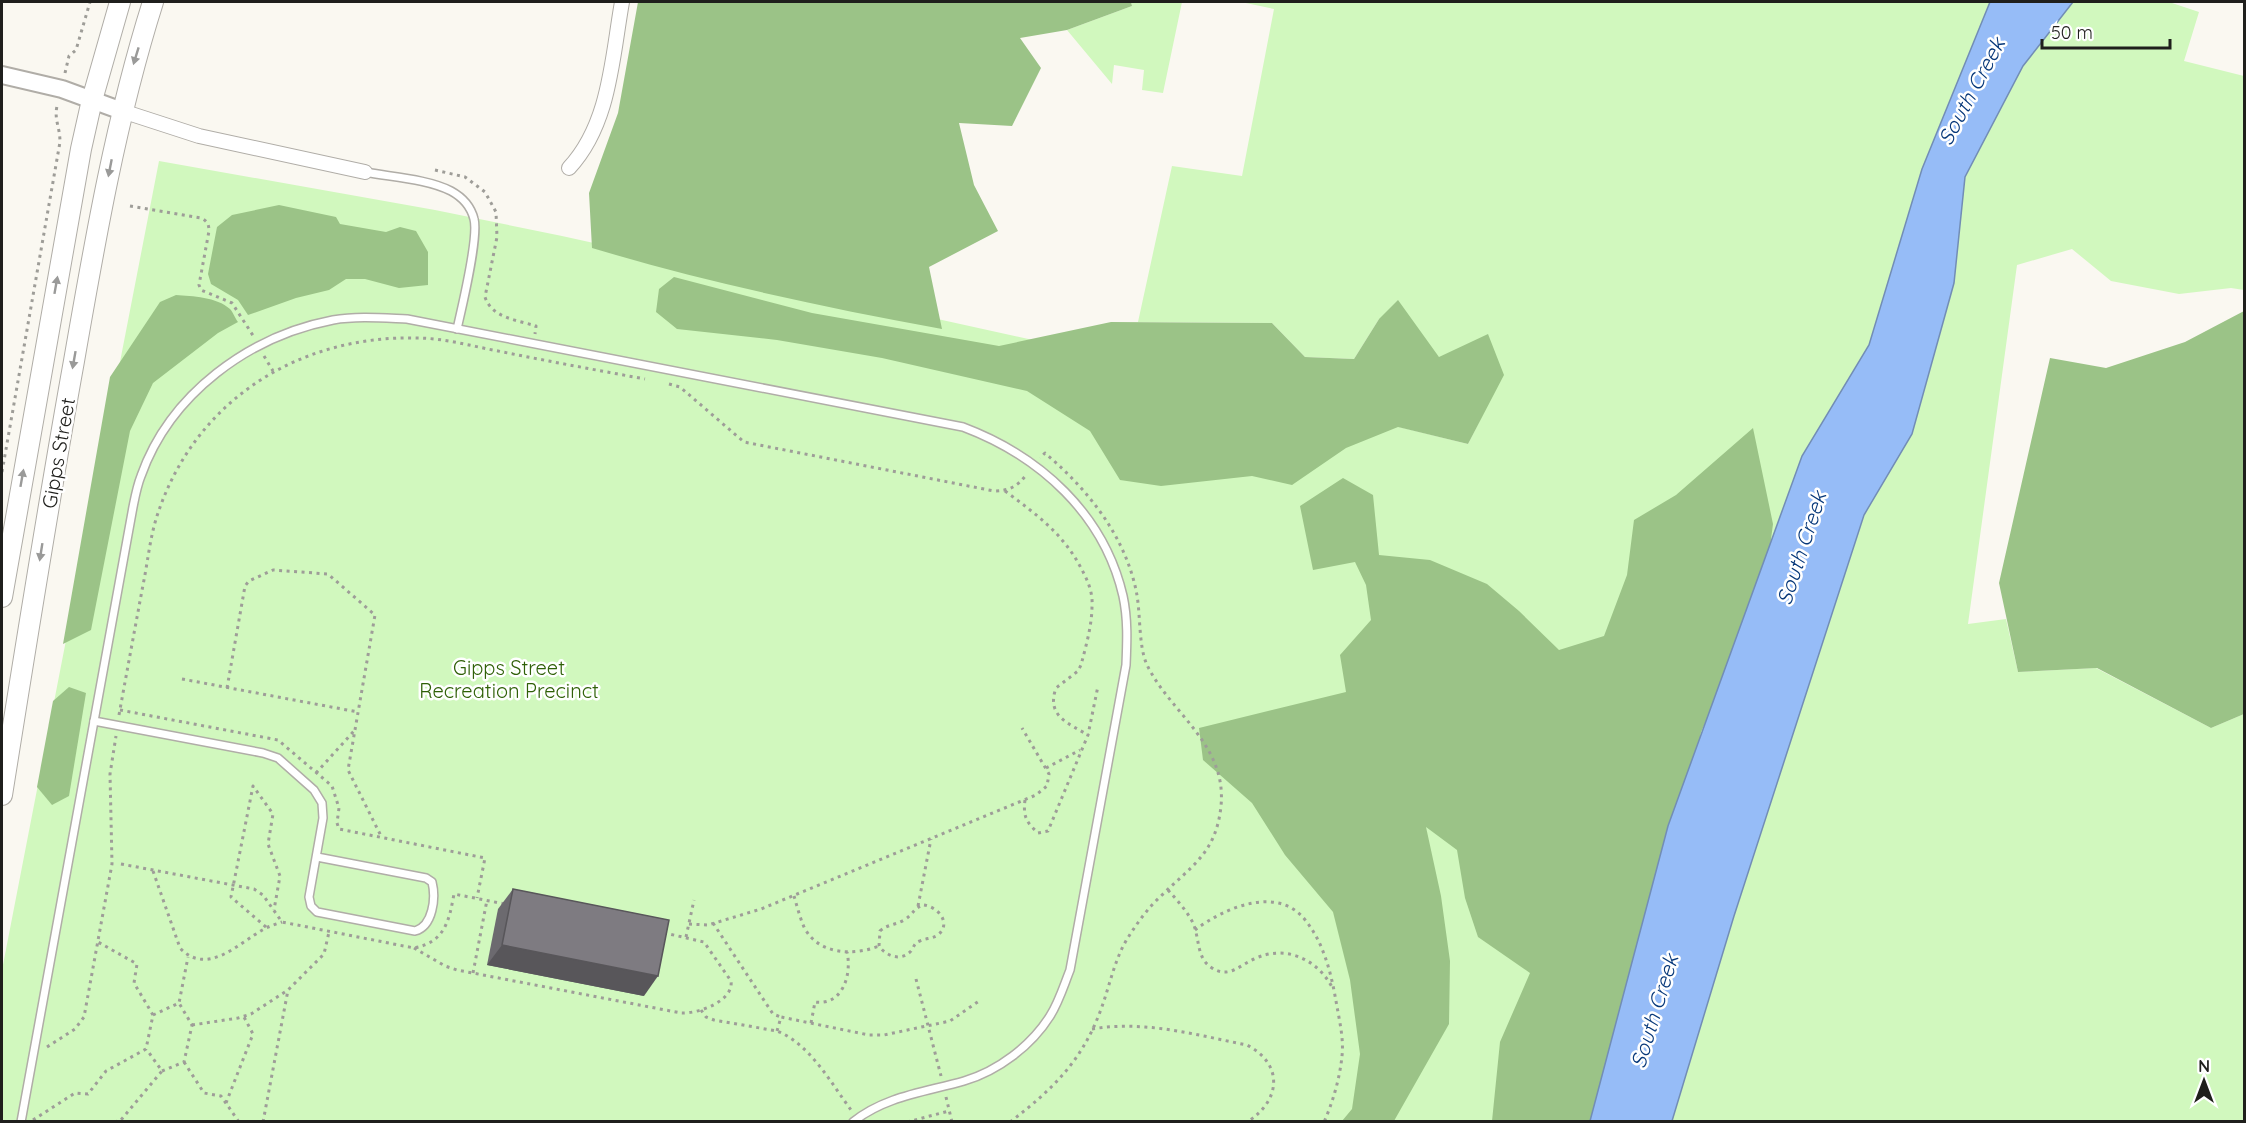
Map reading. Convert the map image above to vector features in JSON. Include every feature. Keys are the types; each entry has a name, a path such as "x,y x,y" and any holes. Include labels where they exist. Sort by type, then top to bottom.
{"main road":[{"name":"Gipps Street","path":"2,597 78,161 92,100 120,2"},
{"name":"Gipps Street","path":"2,795 80,326 122,111 153,2"}],"street":[{"path":"569,168 582,154 604,107 622,2"},
{"path":"2,75 62,89 199,136 365,172"}],"lane":[{"path":"365,172 429,184 451,191 468,204 475,220 475,237 457,329"},
{"path":"21,1122 133,507 141,476 170,422 187,400 229,362 258,345 298,329 334,320 372,318 406,319 940,421 986,436 1035,464 1072,498 1092,526 1105,549 1123,596 1126,619 1126,665 1072,959 1061,995 1050,1016 1036,1033 1003,1063 986,1073 886,1102 856,1120"},
{"path":"94,721 263,753 278,758 314,790 322,803 323,818 309,897 311,906 317,912 415,930 422,929 429,922 434,891 432,882 426,878 317,857"}],"path":[{"path":"68,64 69,56 76,50 90,2"},
{"path":"2,472 60,142 60,129 55,116"},
{"path":"435,170 465,177 485,192 491,201 498,223 485,297 494,312 536,326 530,358"},
{"path":"130,206 201,218 206,221 209,231 199,285 201,290 232,303 273,371"},
{"path":"44,1053 47,1047 81,1024 84,1017 111,864 110,774 117,725 153,534 157,516 172,479 195,440 211,421 245,389 273,371 301,358 348,343 397,338 443,341 648,380"},
{"path":"659,382 680,387 744,442 994,491 1005,491 1021,483 1045,453 1084,490 1109,525 1122,549 1136,589 1142,646 1147,664 1209,749 1216,765 1221,794 1215,834 1202,857 1149,908 1128,938 1092,1029 1076,1058 1042,1097 1010,1122"},
{"path":"1005,491 1032,510 1058,534 1071,549 1087,579 1092,605 1081,665 1078,671 1056,688 1053,705 1058,715 1088,735"},
{"path":"227,687 245,586 249,581 273,570 328,574 375,615 348,770 382,838"},
{"path":"183,679 358,712"},
{"path":"1025,800 1023,812 1026,822 1038,833 1048,831 1088,735 1098,686"},
{"path":"689,924 699,926 713,923 794,896 1036,795 1047,786 1050,780 1046,768 1022,728"},
{"path":"306,782 355,731"},
{"path":"1046,768 1082,749"},
{"path":"267,927 231,897 253,786 273,814 268,844 280,876 273,911"},
{"path":"918,906 933,906 938,910 944,922 940,933 933,938 918,941 911,951 899,957 887,955 879,946 880,931 888,925 901,922 918,906 931,839"},
{"path":"121,864 254,889 263,895 282,922"},
{"path":"153,871 180,948 188,957 205,959 220,957 267,927 282,922 414,948 444,966 473,974 681,1013 692,1014 730,994 731,981 704,942 663,933"},
{"path":"1168,890 1189,917 1202,957 1212,968 1218,971 1233,971 1254,959 1272,953 1300,956 1320,969 1335,991"},
{"path":"414,948 423,946 441,933 449,922 454,894 511,905"},
{"path":"794,896 804,927 823,946 847,952 879,946"},
{"path":"473,974 487,900"},
{"path":"686,937 694,900"},
{"path":"1195,930 1216,915 1243,905 1266,902 1290,908 1305,919 1314,932 1329,965 1342,1040 1342,1056 1333,1096 1324,1122"},
{"path":"713,923 774,1014 781,1017 869,1035 884,1035 950,1021 979,1001"},
{"path":"192,1025 244,1017 288,990 324,954 329,931"},
{"path":"98,942 137,964 134,982 153,1015 146,1049 162,1071"},
{"path":"811,1023 815,1002 827,1002 841,991 849,967 847,952"},
{"path":"188,957 179,1003 192,1025 184,1062 204,1092 221,1096 239,1122"},
{"path":"916,979 952,1122"},
{"path":"263,1122 288,990"},
{"path":"153,1015 179,1003"},
{"path":"701,1010 706,1017 714,1020 777,1031 787,1035 807,1051 856,1120"},
{"path":"226,1103 253,1034 244,1017"},
{"path":"777,1031 781,1017"},
{"path":"1092,1029 1123,1025 1154,1027 1247,1045 1259,1051 1269,1062 1273,1073 1273,1084 1270,1098 1263,1110 1247,1122"},
{"path":"31,1121 75,1092 88,1094 106,1071 146,1049"},
{"path":"114,1122 121,1120 162,1071 184,1062"},
{"path":"31,1121 33,1110"},
{"path":"908,1122 949,1111"},
{"path":"1015,1118 1018,1122"}],"green space":[{"path":"638,2 1131,2 1132,6 1067,30 1020,38 1041,68 1012,126 959,123 974,185 998,231 929,267 942,329 766,293 592,248 589,193 618,113"},
{"path":"1131,2 1182,2 1163,93 1142,90 1144,70 1114,65 1112,84 1067,30 1132,6"},
{"name":"Gipps Street Recreation Precinct","path":"1241,2 2169,2 2199,12 2184,61 2244,76 2244,290 2231,288 2179,294 2111,281 2072,249 2017,265 1968,624 2006,619 2018,672 2096,668 2211,728 2244,714 2244,1121 2,1122 2,970 159,161 435,210 562,236 1169,370 1468,444 1484,412 1439,357 1379,319 1354,359 1305,357 1272,323 1138,322 1172,166 1242,176 1274,9"},
{"path":"279,205 336,217 340,224 386,232 400,227 416,231 428,252 428,285 399,288 365,279 346,279 329,290 296,298 248,315 238,300 211,284 208,274 217,227 232,215"},
{"path":"674,277 812,313 999,346 1111,322 1272,323 1305,357 1354,359 1379,319 1398,300 1439,357 1488,334 1504,375 1468,444 1398,427 1346,448 1292,485 1252,476 1161,486 1120,480 1090,431 1027,391 882,358 777,340 677,329 656,312 659,289"},
{"path":"176,295 204,298 225,305 238,322 218,333 153,383 130,431 91,630 63,644 110,377 160,302"},
{"path":"2244,311 2244,714 2211,728 2097,668 2018,672 1999,583 2050,358 2106,368 2185,342"},
{"path":"1753,428 1773,524 1764,593 1701,732 1672,892 1601,1121 1492,1121 1500,1042 1530,973 1478,937 1465,898 1457,850 1426,827 1441,896 1450,961 1449,1024 1394,1121 1342,1121 1352,1109 1360,1054 1350,980 1333,912 1285,855 1252,803 1203,760 1199,728 1346,692 1340,655 1371,620 1366,585 1355,562 1313,570 1300,506 1343,478 1373,495 1379,555 1430,560 1487,584 1559,650 1604,636 1627,575 1634,520 1676,495"},
{"path":"69,687 86,693 69,796 52,805 37,787 53,701"}],"water":[{"name":"South Creek","path":"1990,2 2073,2 2023,66 1965,177 1954,283 1912,434 1864,515 1734,916 1672,1121 1590,1121 1668,826 1802,456 1869,345 1922,169"}],"building":[{"path":"513,889 669,920 658,976 502,945"}]}
